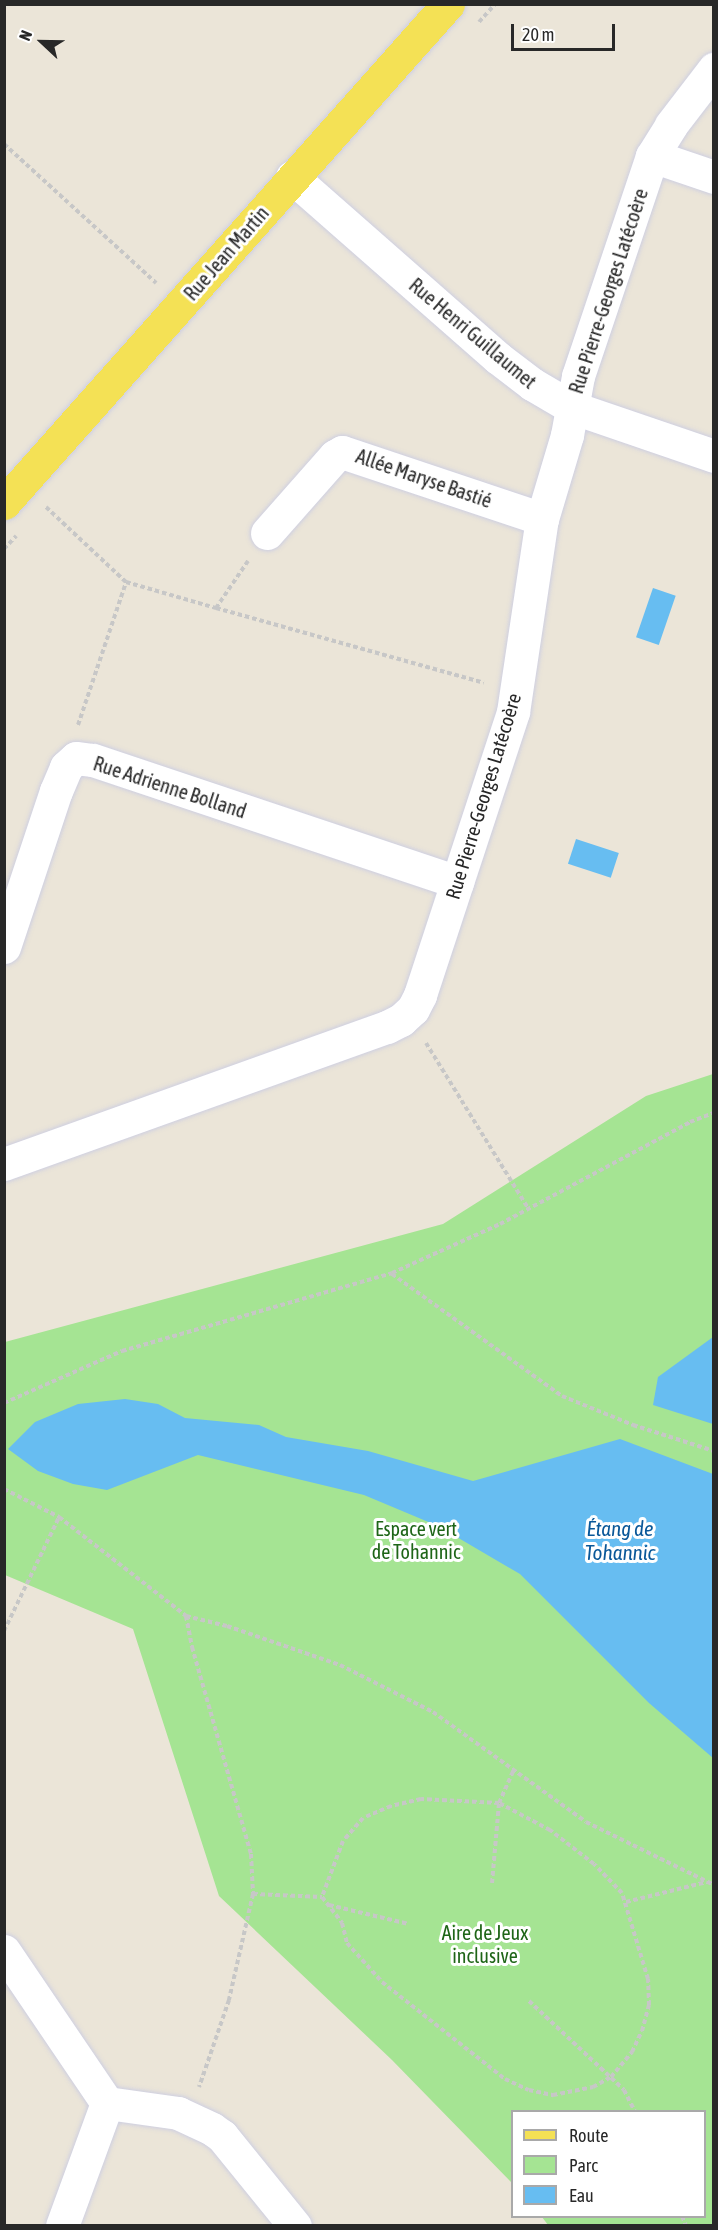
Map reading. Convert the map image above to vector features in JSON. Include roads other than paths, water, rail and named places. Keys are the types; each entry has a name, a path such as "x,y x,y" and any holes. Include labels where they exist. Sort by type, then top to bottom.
{"main road":[{"name":"Rue Jean Martin","path":"4,503 448,4"}],"street":[{"name":"Rue Pierre-Georges Latécoère","path":"4,1164 387,1027 408,1014 420,994 516,700 542,519 567,435 578,376 652,156 671,125 714,69"},
{"path":"652,156 714,177"},
{"name":"Rue Henri Guillaumet","path":"292,177 498,358 532,384 571,407 714,456"},
{"name":"Allée Maryse Bastié","path":"267,533 334,456 342,452 542,519"},
{"name":"Rue Adrienne Bolland","path":"4,947 56,791 66,767 76,758 93,760 457,882"},
{"path":"4,1951 106,2103 190,2116 222,2136 295,2226"},
{"path":"62,2226 106,2103"}],"water":[{"path":"653,588 676,596 659,645 636,637"},
{"path":"576,839 619,853 611,878 568,864"},
{"path":"713,1337 713,1424 653,1405 658,1377"},
{"name":"Étang de Tohannic","path":"125,1399 158,1404 185,1418 259,1425 286,1437 368,1451 473,1481 620,1439 713,1474 713,1758 649,1703 520,1574 438,1526 364,1495 198,1455 107,1490 73,1484 38,1471 8,1449 35,1422 78,1404"}],"park label":[{"name":"Espace vert de Tohannic","path":"416,1540"},
{"name":"Aire de Jeux inclusive","path":"485,1944"}]}
